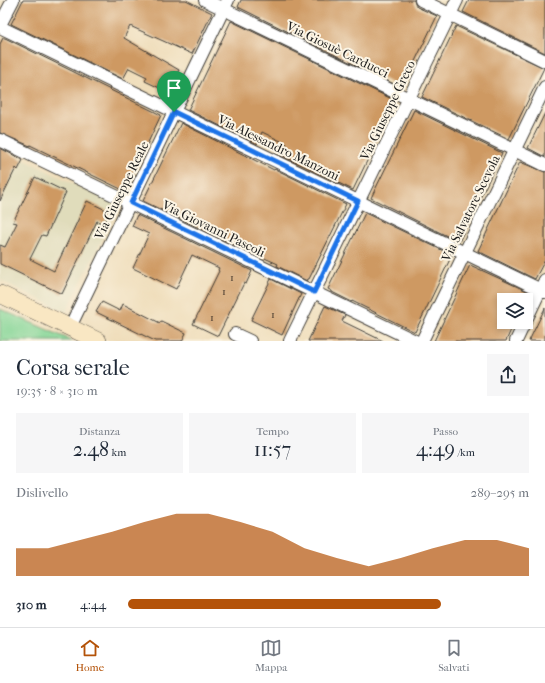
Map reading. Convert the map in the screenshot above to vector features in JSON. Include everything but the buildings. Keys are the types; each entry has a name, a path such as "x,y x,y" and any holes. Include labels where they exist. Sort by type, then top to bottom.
{"main road":[{"path":"0,294 98,341"}],"street":[{"path":"0,26 13,0"},
{"name":"Via Giosuè Carducci","path":"205,0 226,4 408,98 545,165"},
{"path":"421,0 545,61"},
{"name":"Via Giuseppe Greco","path":"290,341 457,0"},
{"name":"Via Giuseppe Reale","path":"70,328 226,4"},
{"name":"Via Alessandro Manzoni","path":"0,26 464,253 543,287"},
{"name":"Via Salvatore Scevola","path":"422,341 545,87"},
{"name":"Via Giovanni Pascoli","path":"0,140 415,341"},
{"path":"533,307 543,287"},
{"path":"516,341 522,329"},
{"path":"235,334 250,341"}],"shaded area":[{"path":"0,148 119,206 66,312 0,280"}],"green space":[{"path":"0,309 73,341 0,341"}],"route":[{"path":"174,112 358,201 314,292 131,203 174,112"}]}
